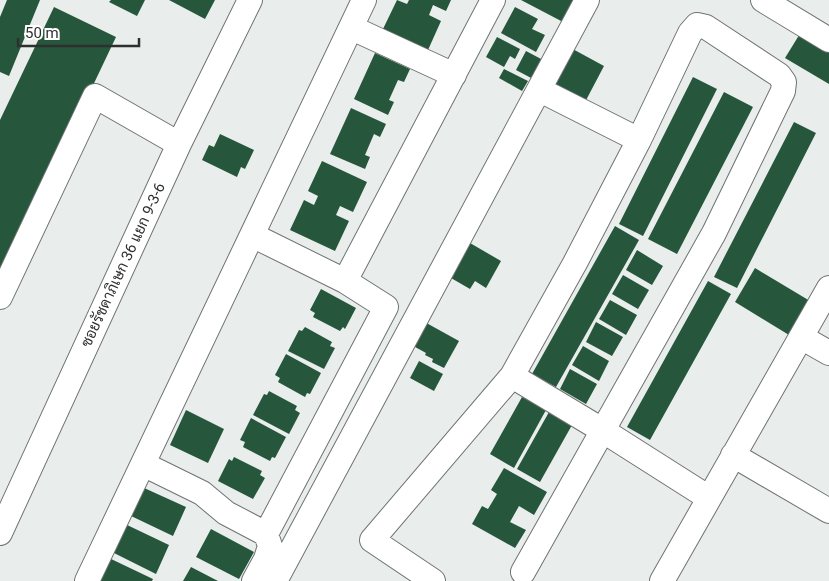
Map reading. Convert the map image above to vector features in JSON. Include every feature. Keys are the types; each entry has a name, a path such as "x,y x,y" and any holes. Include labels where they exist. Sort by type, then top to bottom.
{"street":[{"name":"ซอยรัชดาภิเษก 36 แยก 9-3-6","path":"0,533 179,144 250,0"},
{"path":"87,581 364,0"},
{"path":"345,281 493,0"},
{"path":"275,581 412,322 540,90 587,0"},
{"path":"763,0 787,6 829,40"},
{"path":"433,581 372,540 512,376 575,263 639,140 690,33 697,25 706,27 779,75 784,82 783,91 714,233 523,572"},
{"path":"352,28 454,75"},
{"path":"540,90 639,140"},
{"path":"0,297 95,96 179,144"},
{"path":"252,235 345,281 386,307 266,534"},
{"path":"664,581 733,455 829,288"},
{"path":"800,337 829,353"},
{"path":"512,376 709,498"},
{"path":"733,455 829,511"},
{"path":"144,464 202,493 226,514 266,534 270,546 266,559 254,581"}],"building":[{"path":"7,0 40,0 9,76 0,72 0,17"},
{"path":"111,0 145,0 137,16 109,2"},
{"path":"169,0 215,0 205,19"},
{"path":"397,0 407,4 409,0 451,0 446,11 433,5 429,15 441,21 428,50 383,29"},
{"path":"521,0 574,0 563,22"},
{"path":"54,7 116,37 0,281 0,120"},
{"path":"515,7 538,19 532,29 545,35 536,52 501,33"},
{"path":"801,32 829,48 829,84 785,58"},
{"path":"497,37 520,49 515,59 510,56 504,67 486,57"},
{"path":"569,47 604,66 584,104 549,85"},
{"path":"526,51 543,60 533,79 516,70"},
{"path":"375,53 410,69 404,82 398,80 389,100 394,102 388,115 354,99"},
{"path":"504,69 528,81 522,91 499,78"},
{"path":"693,77 717,89 643,236 619,224"},
{"path":"724,92 753,107 677,254 648,239"},
{"path":"351,108 386,124 380,137 374,134 365,155 370,157 365,169 330,154"},
{"path":"794,122 816,133 737,288 714,277"},
{"path":"220,134 254,150 245,169 241,167 237,177 202,160 209,145 214,147"},
{"path":"322,161 367,182 353,212 340,206 336,215 349,221 335,251 290,230 304,200 314,205 318,196 308,191"},
{"path":"615,226 639,240 556,387 532,374"},
{"path":"470,243 501,261 486,288 475,281 470,289 451,278"},
{"path":"637,250 663,266 652,285 626,270"},
{"path":"755,268 810,301 789,335 735,302"},
{"path":"623,275 649,290 638,309 612,294"},
{"path":"708,281 731,294 650,440 627,427"},
{"path":"321,289 356,308 345,329 343,327 340,331 313,317 315,313 310,310"},
{"path":"610,300 637,315 626,335 599,319"},
{"path":"421,320 459,341 444,368 432,362 433,359 425,355 426,353 408,343"},
{"path":"596,322 623,337 612,356 586,342"},
{"path":"305,327 332,342 330,346 335,348 324,369 288,351 299,330 302,331"},
{"path":"583,346 609,361 599,381 572,365"},
{"path":"286,354 321,373 310,394 307,393 305,397 278,382 280,378 275,375"},
{"path":"419,361 443,374 434,391 410,378"},
{"path":"570,369 597,384 586,404 560,389"},
{"path":"269,391 297,406 295,410 300,413 289,434 253,415 264,394 267,395"},
{"path":"522,397 546,410 514,468 490,454"},
{"path":"186,410 224,429 208,463 170,445"},
{"path":"549,412 572,425 540,482 517,469"},
{"path":"251,418 286,437 275,458 272,457 270,461 243,447 245,442 240,440"},
{"path":"234,457 262,471 260,475 265,478 253,499 218,481 229,459 232,461"},
{"path":"504,468 547,492 534,515 519,506 510,522 526,530 515,548 472,524 482,506 488,509 497,494 491,490"},
{"path":"142,487 186,507 173,536 129,515"},
{"path":"125,524 169,545 156,574 112,552"},
{"path":"211,529 254,552 239,579 196,557"},
{"path":"109,558 153,579 152,581 98,581"},
{"path":"191,567 218,581 183,581"}]}
